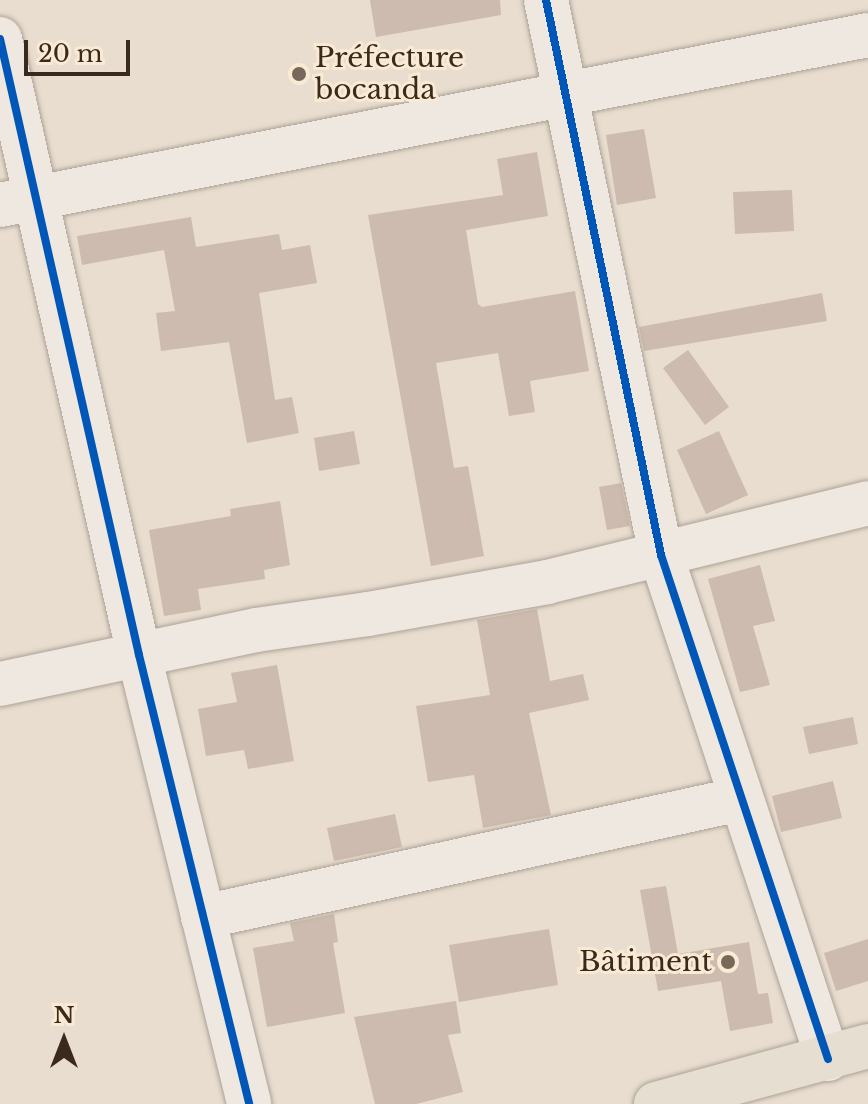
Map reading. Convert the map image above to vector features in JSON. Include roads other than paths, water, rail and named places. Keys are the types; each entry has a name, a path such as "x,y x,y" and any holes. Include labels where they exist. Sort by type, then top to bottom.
{"main road":[{"path":"656,1104 848,1052"}],"street":[{"path":"546,0 661,555 740,799 848,1052"},
{"path":"18,202 868,35"},
{"path":"0,39 18,202 139,655 249,1104"},
{"path":"0,684 256,630 368,614 547,582 868,503"},
{"path":"203,917 740,799"}],"place":[{"name":"Préfecture bocanda","path":"299,74"},
{"name":"Bâtiment","path":"728,962"}]}
